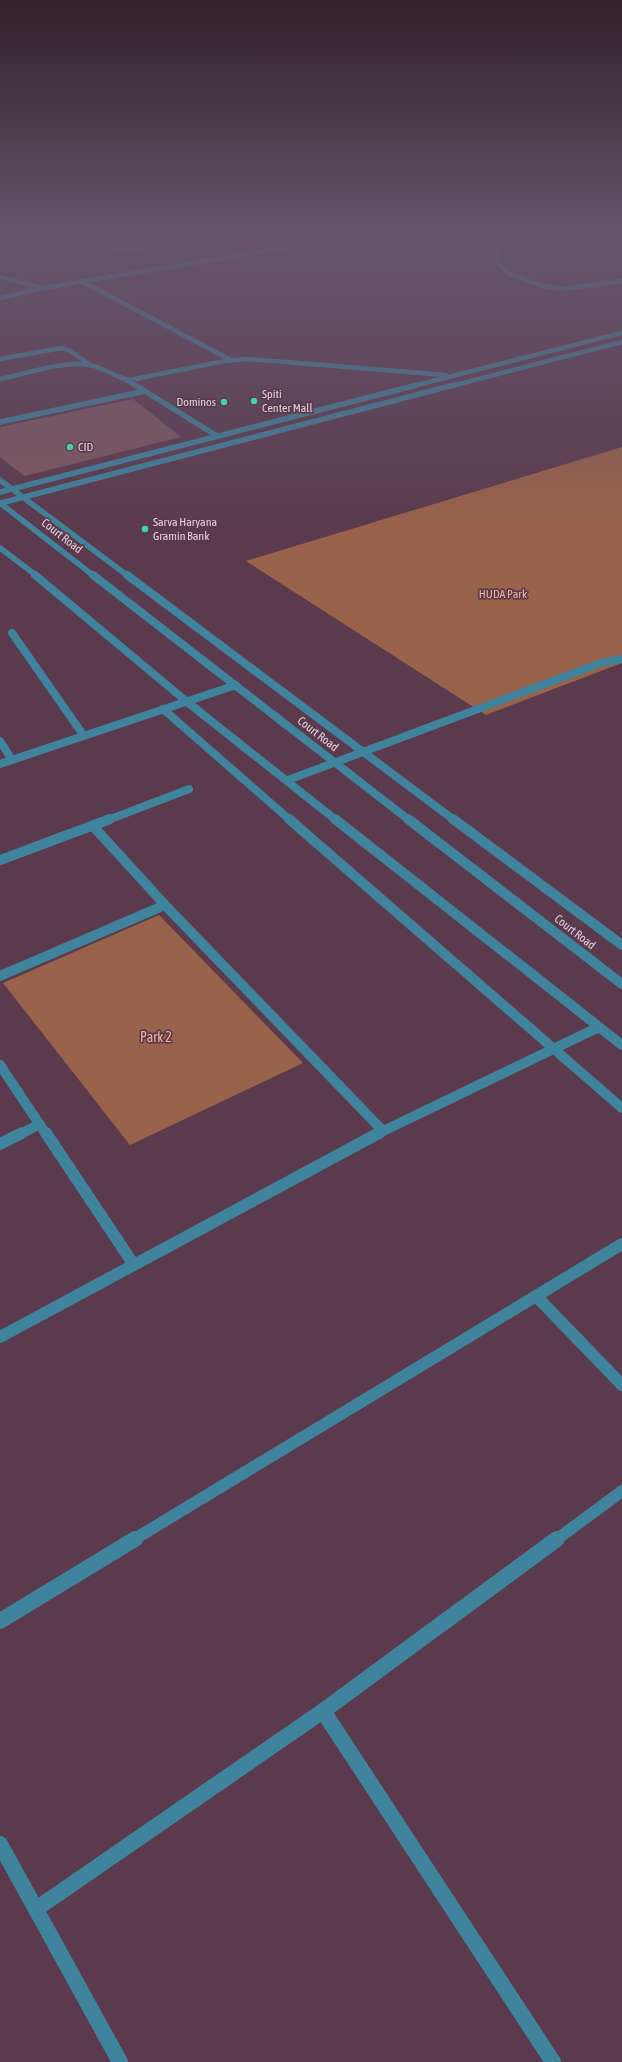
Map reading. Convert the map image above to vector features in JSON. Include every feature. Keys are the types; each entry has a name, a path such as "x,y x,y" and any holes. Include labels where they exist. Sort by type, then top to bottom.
{"street":[{"path":"183,335 230,360"},
{"path":"0,492 613,335"},
{"path":"0,503 622,342"},
{"path":"0,359 62,348 70,351 90,364 126,380 217,436"},
{"path":"126,380 230,360 255,359 456,376"},
{"path":"0,379 74,364 90,364"},
{"path":"0,422 145,391"},
{"path":"0,480 622,945"},
{"name":"Court Road","path":"0,503 622,984"},
{"path":"0,548 186,701 622,1045"},
{"path":"12,633 84,736"},
{"path":"288,780 601,663 622,659"},
{"path":"0,764 236,685"},
{"path":"164,709 622,1108"},
{"path":"0,741 12,760"},
{"path":"0,860 189,789"},
{"path":"93,826 165,905 383,1131"},
{"path":"0,976 165,905"},
{"path":"0,1337 383,1131 599,1026"},
{"path":"0,1065 134,1265"},
{"path":"0,1144 40,1124"},
{"path":"0,1621 106,1555 622,1244"},
{"path":"536,1296 622,1385"},
{"path":"36,1909 323,1711 622,1492"},
{"path":"323,1711 553,2062"},
{"path":"0,1844 120,2062"}],"green space":[{"name":"HUDA Park","path":"622,447 622,663 486,715 246,561"},
{"name":"Park 2","path":"159,915 303,1063 130,1145 3,983"}],"building":[{"name":"CID","path":"133,399 181,437 24,476 0,457 0,427"}],"place":[{"name":"Spiti Center Mall","path":"254,401"},
{"name":"Dominos","path":"224,402"},
{"name":"CID","path":"70,447"},
{"name":"Sarva Haryana Gramin Bank","path":"145,529"}]}
